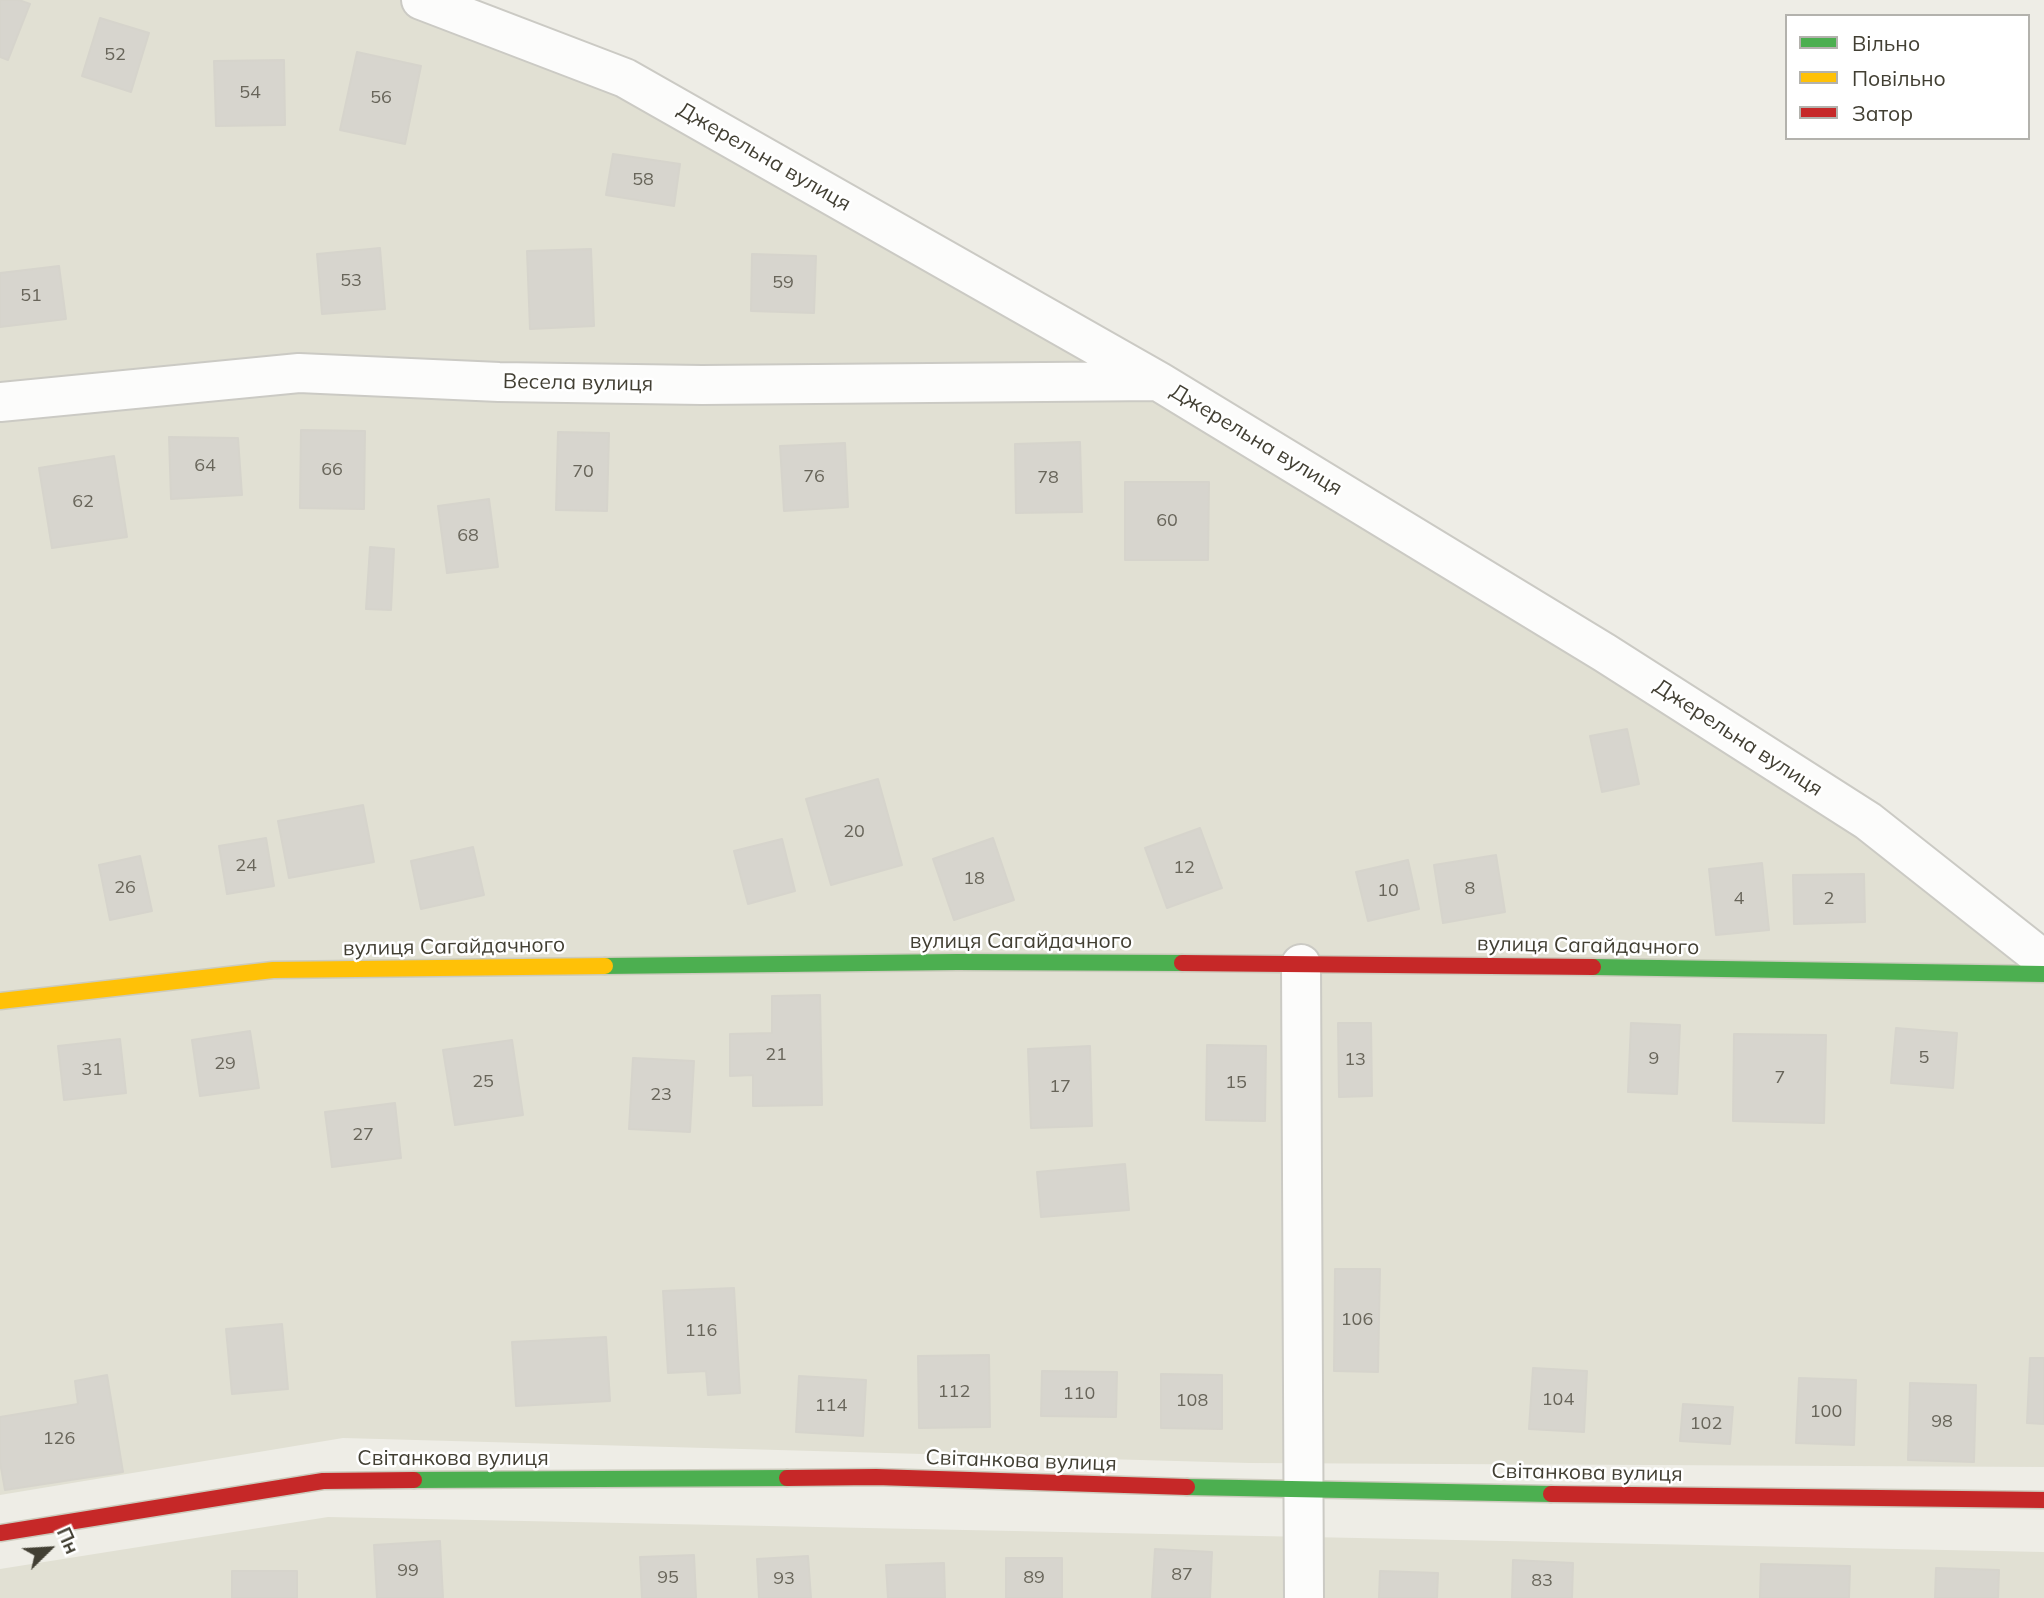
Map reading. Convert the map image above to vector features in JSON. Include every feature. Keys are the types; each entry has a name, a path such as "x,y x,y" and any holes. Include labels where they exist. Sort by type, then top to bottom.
{"street":[{"name":"Джерельна вулиця","path":"421,0 625,78 1158,381 1605,653 1868,821 2044,961"},
{"name":"Весела вулиця","path":"0,402 299,373 499,382 702,384 1158,381"},
{"name":"вулиця Сагайдачного","path":"0,1001 273,970 957,962 1456,965 2044,974"},
{"path":"1301,964 1304,1598"},
{"name":"Світанкова вулиця","path":"0,1533 323,1481 876,1477 1303,1491 2044,1500"}],"shaded area":[{"path":"0,0 421,0 625,78 1605,653 2044,960 2044,1467 1249,1463 343,1438 0,1495"},
{"path":"328,1517 2044,1552 2044,1598 0,1598 0,1569"}],"building":[{"path":"0,0 19,0 30,4 8,60 0,57"},
{"path":"100,18 149,33 131,92 82,76"},
{"path":"357,52 421,66 405,144 340,130"},
{"path":"284,60 285,125 216,126 214,61"},
{"path":"613,154 680,164 674,206 606,195"},
{"path":"380,248 385,309 322,314 317,254"},
{"path":"591,249 594,326 530,329 527,251"},
{"path":"752,254 816,256 814,313 751,311"},
{"path":"59,266 66,319 0,327 0,273"},
{"path":"301,430 365,431 364,509 300,508"},
{"path":"558,432 609,433 607,511 556,510"},
{"path":"169,437 238,438 242,495 171,499"},
{"path":"1080,442 1082,512 1016,513 1015,444"},
{"path":"845,443 848,507 784,511 780,446"},
{"path":"114,456 127,537 52,548 39,468"},
{"path":"1125,482 1209,482 1208,560 1125,560"},
{"path":"489,499 498,567 447,573 438,506"},
{"path":"370,547 394,549 391,610 366,609"},
{"path":"1627,729 1639,784 1602,792 1590,736"},
{"path":"878,779 902,865 831,885 806,799"},
{"path":"363,805 374,862 289,878 278,821"},
{"path":"1200,828 1222,888 1167,908 1145,848"},
{"path":"266,838 274,886 227,894 219,846"},
{"path":"993,838 1014,900 954,920 933,859"},
{"path":"782,839 795,891 748,904 734,851"},
{"path":"473,847 484,895 421,909 411,861"},
{"path":"1496,855 1505,912 1443,923 1434,865"},
{"path":"140,856 152,911 110,920 99,865"},
{"path":"1408,860 1419,909 1368,921 1356,872"},
{"path":"1762,863 1769,930 1716,935 1709,869"},
{"path":"1864,874 1865,922 1794,924 1793,875"},
{"path":"820,995 822,1105 753,1106 753,1075 730,1076 730,1034 772,1033 772,996"},
{"path":"1338,1023 1371,1023 1372,1096 1339,1097"},
{"path":"1631,1023 1680,1025 1677,1094 1628,1092"},
{"path":"1896,1028 1957,1033 1953,1088 1891,1083"},
{"path":"250,1031 259,1088 200,1096 192,1040"},
{"path":"1734,1034 1826,1035 1824,1123 1733,1121"},
{"path":"120,1039 126,1093 64,1100 58,1046"},
{"path":"512,1040 523,1115 455,1125 443,1050"},
{"path":"1207,1045 1266,1046 1265,1121 1206,1120"},
{"path":"1090,1046 1092,1126 1031,1128 1028,1049"},
{"path":"633,1058 694,1061 690,1132 629,1129"},
{"path":"395,1103 401,1158 332,1167 325,1112"},
{"path":"1125,1164 1129,1210 1041,1217 1037,1172"},
{"path":"1335,1269 1380,1269 1378,1372 1334,1371"},
{"path":"734,1288 740,1393 708,1395 706,1371 668,1373 663,1291"},
{"path":"282,1324 288,1389 232,1394 226,1329"},
{"path":"606,1337 610,1401 516,1406 512,1342"},
{"path":"989,1355 990,1427 919,1428 918,1356"},
{"path":"2030,1358 2044,1358 2044,1424 2027,1423"},
{"path":"1533,1368 1587,1371 1584,1432 1529,1429"},
{"path":"1042,1371 1117,1372 1116,1417 1041,1416"},
{"path":"1161,1374 1222,1375 1222,1429 1161,1428"},
{"path":"107,1375 123,1472 5,1490 0,1462 0,1417 78,1404 75,1381"},
{"path":"799,1376 866,1380 863,1436 796,1432"},
{"path":"1799,1378 1856,1380 1854,1445 1796,1443"},
{"path":"1910,1383 1976,1385 1974,1462 1908,1460"},
{"path":"1683,1404 1733,1407 1730,1444 1680,1441"},
{"path":"440,1541 443,1598 377,1598 374,1545"},
{"path":"1155,1549 1212,1552 1210,1598 1152,1598"},
{"path":"694,1555 696,1598 642,1598 640,1557"},
{"path":"808,1556 811,1598 759,1598 757,1559"},
{"path":"1006,1558 1062,1558 1062,1598 1006,1598"},
{"path":"1513,1560 1573,1563 1572,1598 1512,1598"},
{"path":"944,1563 945,1598 888,1598 886,1565"},
{"path":"1761,1564 1850,1566 1849,1598 1760,1598"},
{"path":"1936,1568 1999,1570 1998,1598 1935,1598"},
{"path":"232,1571 297,1571 297,1598 232,1598"},
{"path":"1380,1571 1438,1573 1437,1598 1379,1598"}],"traffic: fast":[{"path":"605,966 957,962 1182,963"},
{"path":"1593,967 2044,974"},
{"path":"414,1480 787,1478"},
{"path":"1187,1487 1551,1494"}],"traffic: slow":[{"path":"0,1001 273,970 605,966"}],"traffic: jam":[{"path":"1182,963 1593,967"},
{"path":"787,1478 876,1477 1187,1487"},
{"path":"0,1533 323,1481 414,1480"},
{"path":"1551,1494 2044,1500"}]}
